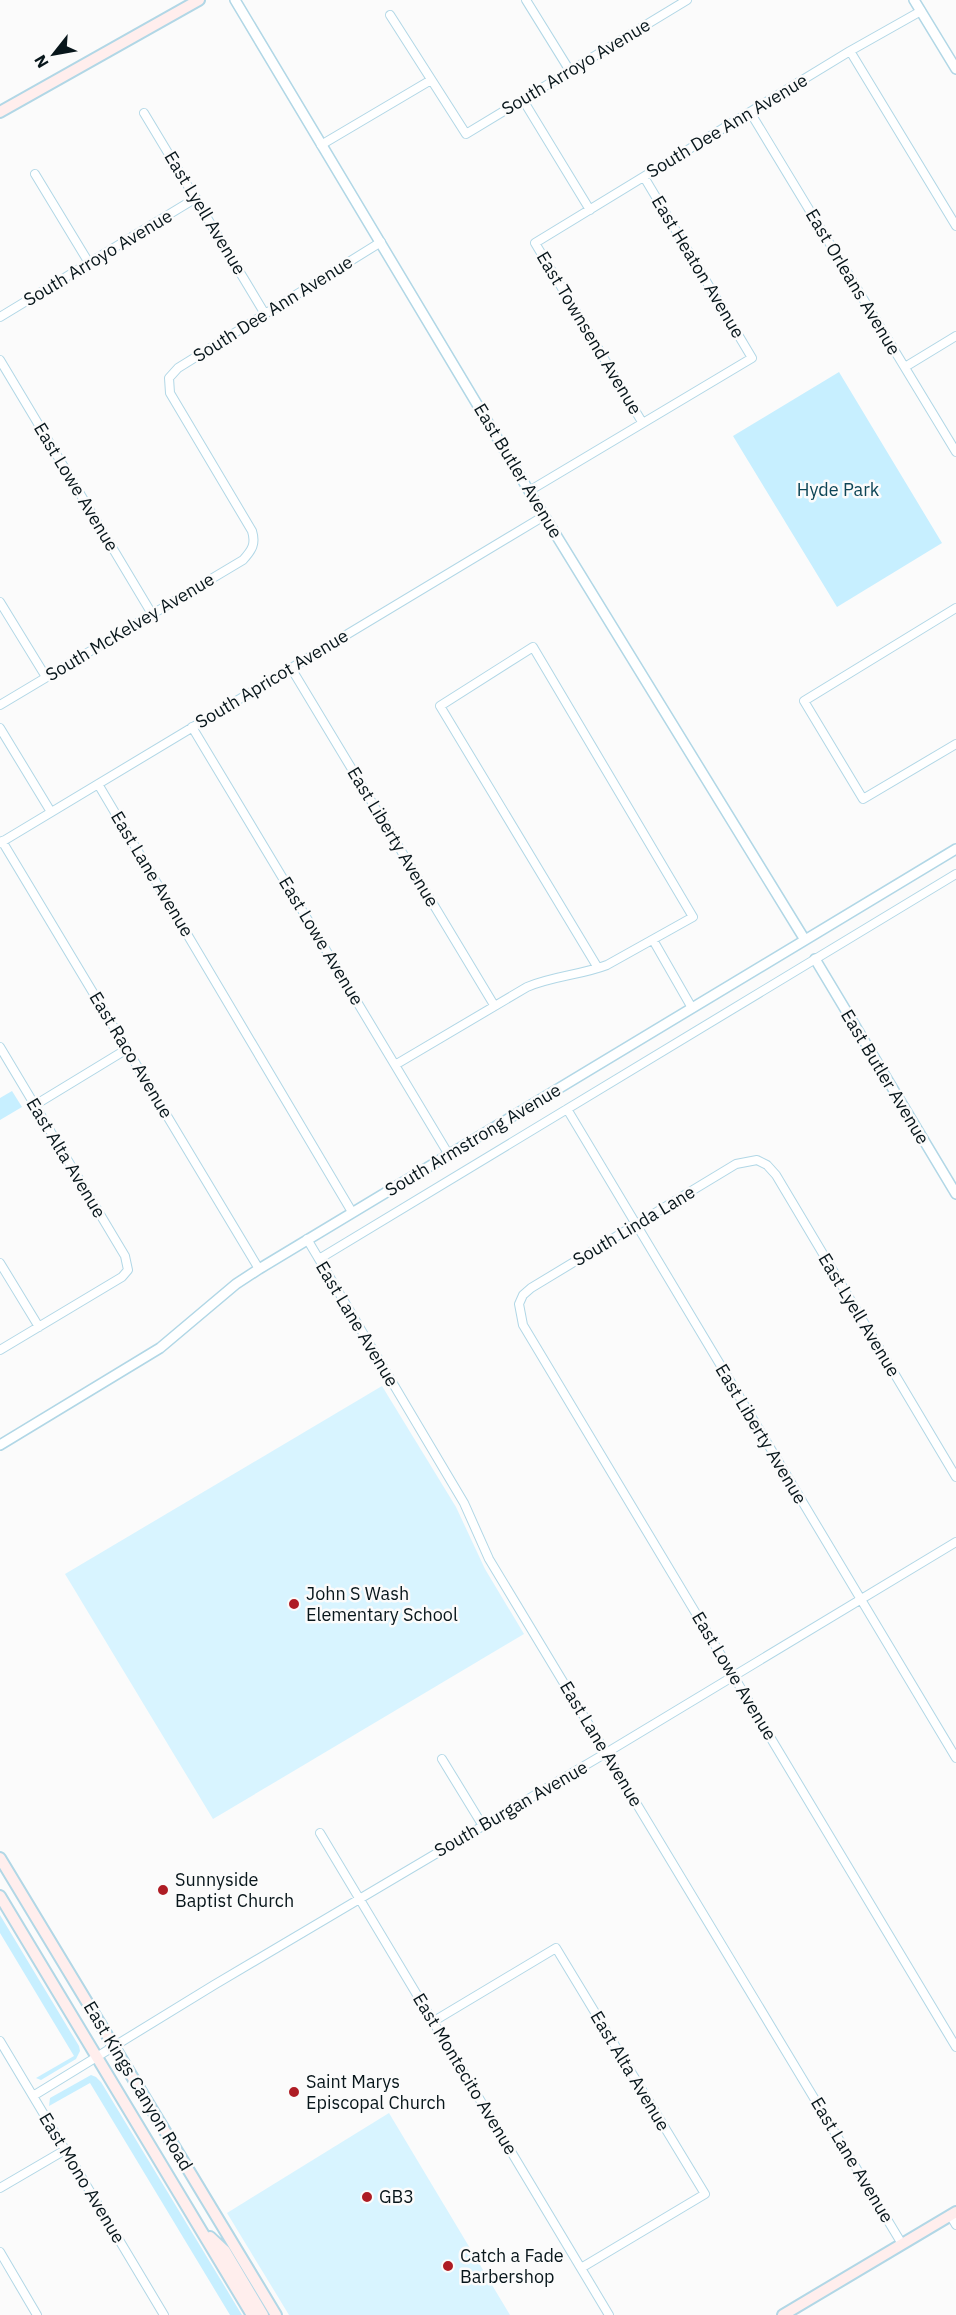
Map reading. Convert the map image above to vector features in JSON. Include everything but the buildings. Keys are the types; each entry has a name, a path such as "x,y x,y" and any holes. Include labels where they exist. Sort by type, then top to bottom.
{"main road":[{"path":"0,112 199,0"},
{"name":"East Kings Canyon Road","path":"0,1858 276,2315"},
{"name":"East Kings Canyon Road","path":"0,1896 252,2315"},
{"path":"789,2313 953,2213"},
{"path":"199,2226 225,2251 263,2315"}],"street":[{"name":"East Butler Avenue","path":"235,0 544,516 805,940"},
{"path":"526,0 570,71"},
{"path":"668,0 673,9"},
{"name":"South Arroyo Avenue","path":"431,80 466,134 687,0"},
{"path":"914,0 956,69"},
{"name":"South Dee Ann Avenue","path":"535,243 850,51 921,11"},
{"path":"321,145 431,80 390,15"},
{"path":"850,51 956,226"},
{"path":"523,100 590,210"},
{"name":"East Orleans Avenue","path":"750,112 956,452"},
{"name":"East Lyell Avenue","path":"144,113 265,314"},
{"path":"35,174 89,263"},
{"name":"East Heaton Avenue","path":"642,422 752,358 644,177"},
{"name":"South Arroyo Avenue","path":"0,317 196,198"},
{"name":"South Dee Ann Avenue","path":"255,543 252,531 170,393 169,378 178,368 381,242"},
{"name":"East Townsend Avenue","path":"535,243 642,422"},
{"path":"905,367 956,336"},
{"name":"East Lowe Avenue","path":"0,360 152,614"},
{"path":"529,491 642,422"},
{"name":"South Apricot Avenue","path":"1,842 544,516"},
{"name":"South McKelvey Avenue","path":"0,705 243,560 255,543"},
{"path":"0,602 46,677"},
{"path":"956,608 804,701 863,799 956,744"},
{"path":"395,1065 494,1005 537,982 598,968 693,917 533,647 440,706 598,968"},
{"name":"East Liberty Avenue","path":"291,668 494,1005"},
{"path":"0,728 51,812"},
{"name":"East Lowe Avenue","path":"192,728 448,1155"},
{"name":"East Lane Avenue","path":"98,784 352,1212"},
{"name":"East Raco Avenue","path":"1,842 259,1269"},
{"name":"South Armstrong Avenue","path":"0,1445 160,1348 236,1284 307,1239 956,849"},
{"name":"South Armstrong Avenue","path":"319,1259 956,874"},
{"path":"653,940 692,1008"},
{"name":"East Butler Avenue","path":"815,959 956,1194"},
{"name":"East Alta Avenue","path":"0,1047 125,1256 128,1270 122,1277 39,1327"},
{"path":"35,1104 127,1049"},
{"name":"East Liberty Avenue","path":"567,1109 956,1758"},
{"name":"East Lyell Avenue","path":"757,1160 776,1175 956,1477"},
{"name":"South Linda Lane","path":"519,1304 523,1295 531,1288 736,1164 757,1160"},
{"name":"East Lane Avenue","path":"307,1239 464,1503 489,1558 902,2244"},
{"path":"0,1263 39,1327 0,1350"},
{"name":"East Lowe Avenue","path":"519,1304 519,1315 523,1325 956,2047"},
{"name":"South Burgan Avenue","path":"33,2096 98,2058 214,1984 606,1753 956,1542"},
{"path":"442,1759 483,1826"},
{"name":"East Montecito Avenue","path":"320,1833 609,2315"},
{"name":"East Alta Avenue","path":"434,2021 556,1948 705,2194 581,2268"},
{"name":"East Mono Avenue","path":"2,2047 164,2315"},
{"path":"0,2188 65,2150"},
{"path":"953,2213 956,2225"},
{"path":"0,2252 37,2315"}],"shaded area":[{"name":"John S Wash Elementary School","path":"382,1386 456,1507 485,1569 524,1634 213,1819 65,1574"},
{"path":"389,2113 510,2315 289,2315 227,2213"}],"green space":[{"name":"Hyde Park","path":"839,372 942,543 837,607 733,436"},
{"path":"12,1091 22,1107 0,1120 0,1098"},
{"path":"0,1915 79,2046 80,2051 76,2059 41,2080 36,2078 74,2056 0,1933"},
{"path":"91,2075 101,2082 242,2315 230,2315 90,2083 49,2106 50,2098"}],"place":[{"name":"John S Wash Elementary School","path":"294,1604"},
{"name":"Sunnyside Baptist Church","path":"163,1890"},
{"name":"Saint Marys Episcopal Church","path":"294,2092"},
{"name":"GB3","path":"367,2197"},
{"name":"Catch a Fade Barbershop","path":"448,2266"}]}
